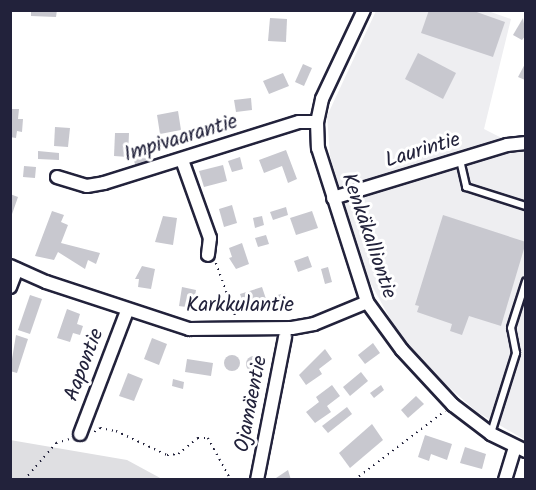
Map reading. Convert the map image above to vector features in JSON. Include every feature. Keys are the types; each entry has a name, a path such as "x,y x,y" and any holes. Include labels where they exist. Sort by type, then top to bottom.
{"street":[{"name":"Kenkäkalliontie","path":"364,10 322,99 317,122 318,148 367,302 402,350 453,405 490,434 520,449"},
{"name":"Impivaarantie","path":"57,177 87,186 182,160 299,122 317,122"},
{"name":"Laurintie","path":"333,198 460,160 525,144"},
{"path":"182,160 210,238 209,250"},
{"path":"10,286 14,267"},
{"name":"Karkkulantie","path":"14,267 127,310 189,329 240,330 315,324 367,302"},
{"name":"Aapontie","path":"81,436 127,310"},
{"name":"Ojamäentie","path":"257,480 285,337"},
{"path":"505,480 520,449"}],"lane":[{"path":"460,160 466,187 525,206"},
{"path":"490,434 516,353 511,328 525,281"}],"path":[{"path":"209,250 240,330"},
{"path":"354,480 453,405"},
{"path":"24,480 56,443 100,428 116,431 166,455 174,455 204,437 212,441 231,480"}],"shaded area":[{"path":"376,11 488,11 511,19 484,129 525,150 525,440 477,412 435,375 397,331 366,275 330,156 327,116"},
{"path":"10,440 127,460 162,479 11,479"}],"building":[{"path":"31,10 57,10 56,17 31,16"},
{"path":"429,10 471,10 505,22 493,57 421,33"},
{"path":"270,18 287,19 286,42 268,41"},
{"path":"523,18 526,35 522,40 513,35"},
{"path":"418,53 456,73 443,99 405,79"},
{"path":"526,62 526,78 525,80 518,77"},
{"path":"303,64 312,68 304,86 295,82"},
{"path":"283,73 289,86 269,94 263,81"},
{"path":"251,98 252,110 236,112 234,100"},
{"path":"10,109 19,109 18,119 23,119 22,132 17,131 16,138 10,137"},
{"path":"178,111 181,130 160,134 157,115"},
{"path":"55,127 70,128 68,147 54,146"},
{"path":"115,133 129,133 128,157 114,156"},
{"path":"286,150 297,179 288,183 282,166 264,173 259,160"},
{"path":"38,151 59,153 59,160 38,159"},
{"path":"144,154 147,162 136,166 133,159"},
{"path":"240,157 243,169 232,172 228,161"},
{"path":"223,165 227,181 204,187 199,171"},
{"path":"24,166 36,167 35,178 23,177"},
{"path":"10,194 18,197 11,217 10,217"},
{"path":"232,205 237,223 224,227 219,209"},
{"path":"286,207 288,215 273,220 270,212"},
{"path":"52,211 64,215 61,222 68,225 61,243 100,253 96,264 88,260 85,269 58,252 54,260 35,256"},
{"path":"312,211 318,228 296,235 290,218"},
{"path":"443,215 526,242 501,326 469,316 462,335 450,331 452,324 417,312 419,306 415,305"},
{"path":"163,216 177,218 173,245 155,242"},
{"path":"262,216 264,225 255,228 253,218"},
{"path":"266,235 269,244 258,247 255,238"},
{"path":"242,243 249,264 236,269 229,258 232,257 229,248"},
{"path":"308,256 312,267 298,272 294,261"},
{"path":"142,266 155,269 151,289 138,287 139,279 135,279"},
{"path":"328,267 332,282 325,284 321,269"},
{"path":"182,287 196,290 193,308 179,306"},
{"path":"262,287 267,302 245,309 240,294"},
{"path":"285,293 289,305 278,308 274,296"},
{"path":"30,295 42,299 30,334 18,330"},
{"path":"223,296 227,309 219,312 215,298"},
{"path":"67,309 80,314 77,324 83,326 80,335 73,333 70,342 57,338"},
{"path":"16,335 28,339 17,373 10,371"},
{"path":"152,338 167,344 159,365 144,359"},
{"path":"373,343 380,353 365,364 358,355"},
{"path":"325,349 332,359 319,369 322,374 306,385 299,375"},
{"path":"232,355 240,363 232,371 224,363"},
{"path":"254,356 260,358 262,364 260,370 254,372 248,370 246,364 248,358"},
{"path":"187,359 213,363 211,376 185,372"},
{"path":"361,372 368,381 350,396 343,387"},
{"path":"128,373 143,379 134,401 119,396"},
{"path":"173,379 184,382 183,389 172,386"},
{"path":"332,385 340,396 327,406 331,412 315,423 306,412 319,402 316,397"},
{"path":"381,385 384,390 374,398 370,393"},
{"path":"416,396 424,404 408,418 401,410"},
{"path":"347,407 352,414 328,433 322,426"},
{"path":"372,424 383,440 350,468 339,453"},
{"path":"425,435 452,444 447,460 431,454 429,461 418,457"},
{"path":"465,447 486,454 482,469 460,463"},
{"path":"288,470 291,480 273,480"}]}
